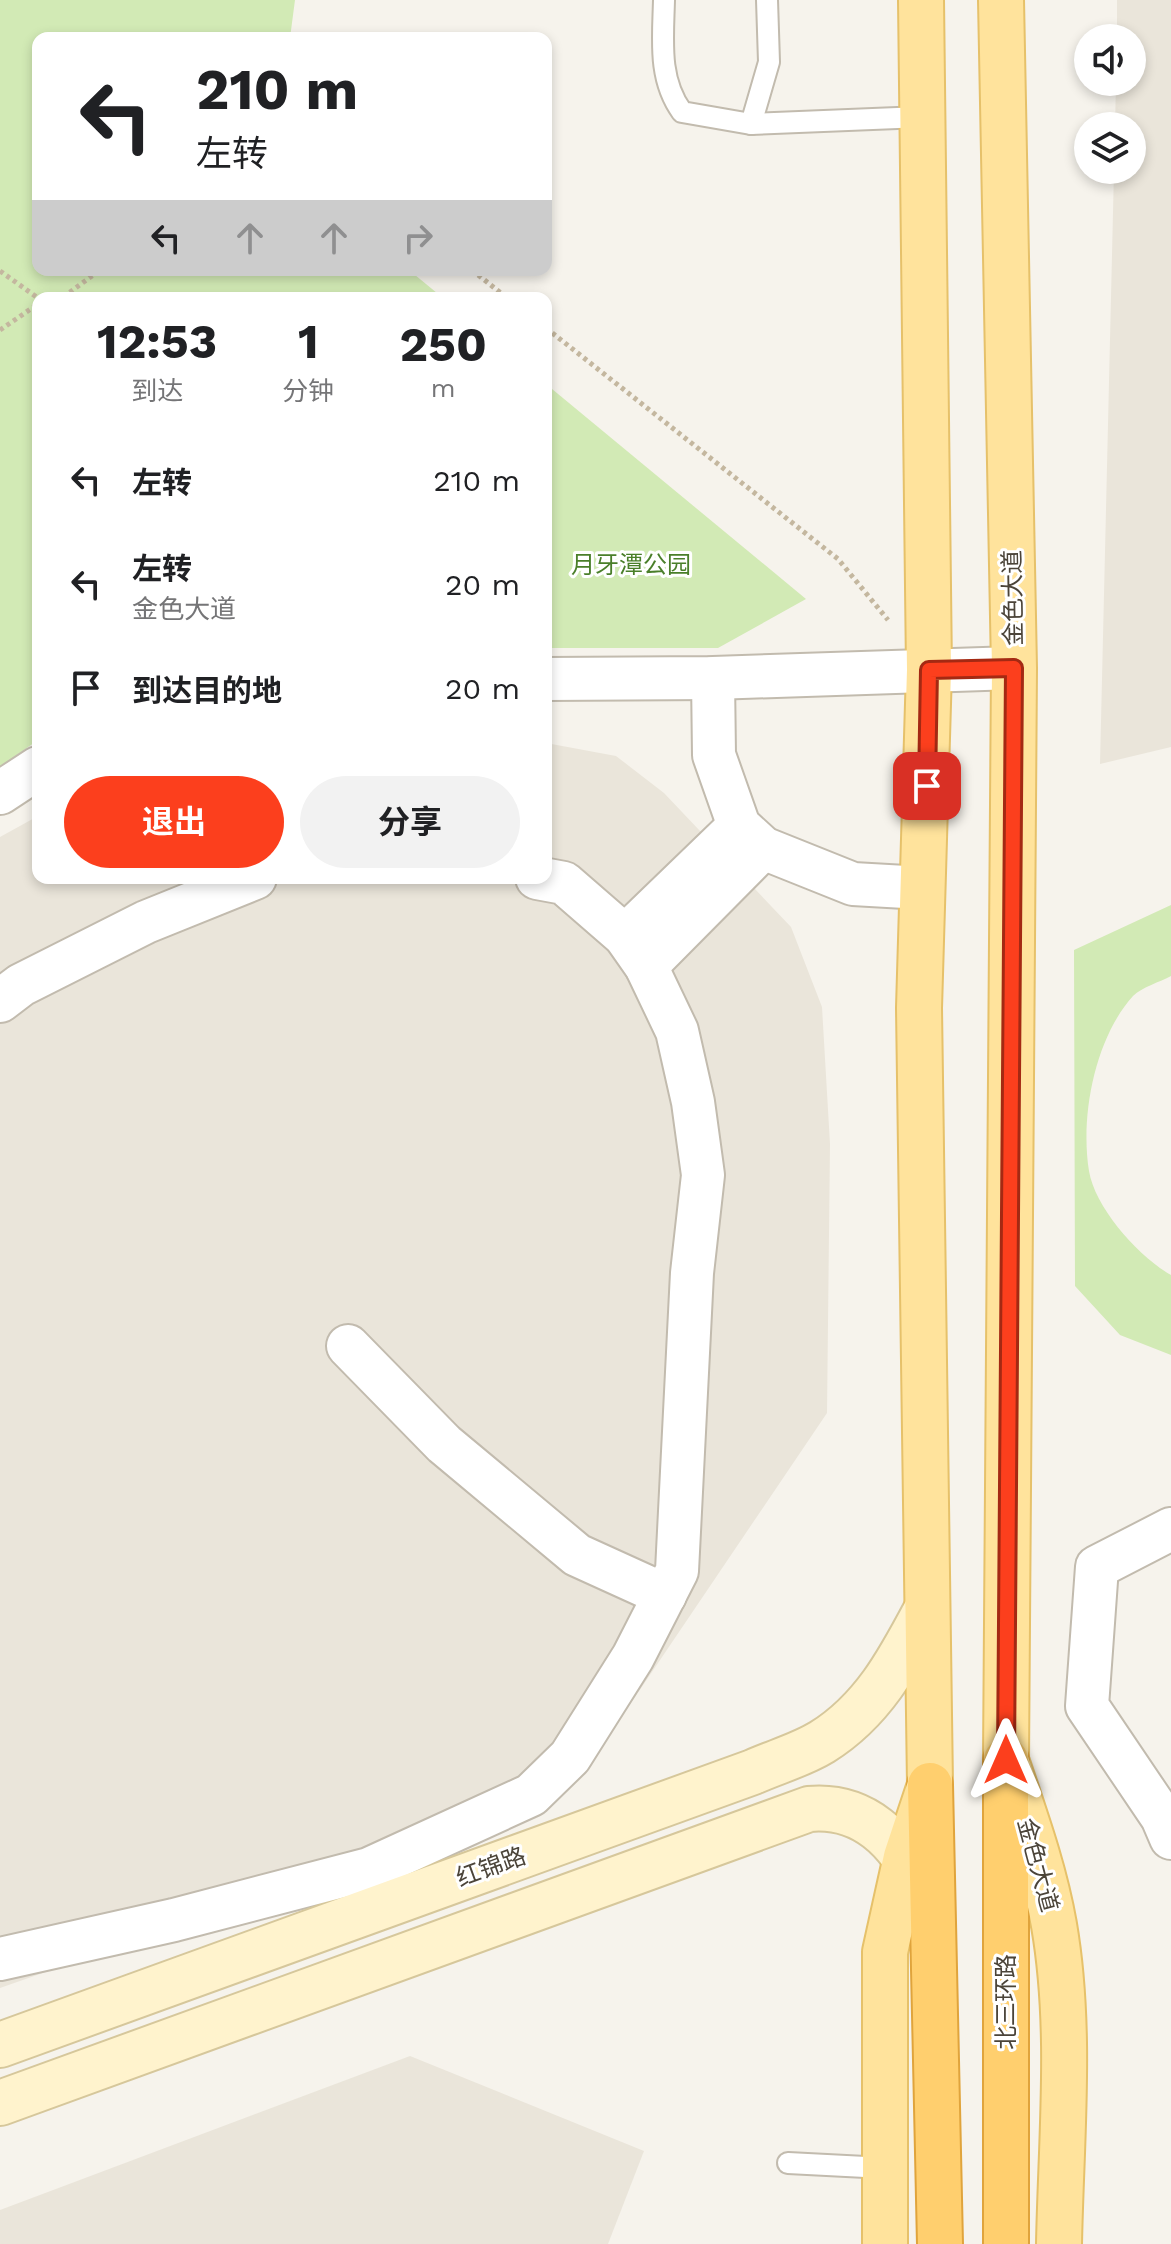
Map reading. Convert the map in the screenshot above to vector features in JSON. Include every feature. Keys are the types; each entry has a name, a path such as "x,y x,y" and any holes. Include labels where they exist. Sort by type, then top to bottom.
{"highway":[{"name":"北三环路","path":"1006,1760 1006,2244"},
{"path":"930,1785 940,2244"}],"main road":[{"path":"885,2244 885,1952 906,1857 930,1785 925,1612 919,1008 929,670 921,0"},
{"name":"金色大道","path":"1001,0 1014,668 1006,1760 1041,1865 1059,1964 1062,2065 1059,2244"}],"street":[{"path":"552,679 713,678 1014,668"},
{"path":"713,678 714,755 751,837 853,884 923,888"},
{"path":"0,793 32,772"},
{"path":"636,951 751,837"},
{"path":"0,1959 174,1920 369,1869 531,1795 570,1757 633,1657 665,1595 677,1571 692,1273 703,1175 693,1102 677,1031 636,951 564,883 552,881"},
{"path":"0,1001 21,985 146,922 240,884"},
{"path":"348,1346 444,1444 577,1555 665,1595"},
{"path":"1171,1529 1097,1567 1087,1706 1162,1817 1171,1838"},
{"name":"红锦路","path":"4,2035 753,1772 820,1744 855,1719 892,1673 925,1612"},
{"path":"0,2103 809,1809 829,1807 869,1821 906,1857 935,1925"}],"lane":[{"path":"664,0 663,53 668,92 682,112 751,124 922,117"},
{"path":"751,124 769,62 767,0"},
{"path":"788,2163 885,2168"}],"path":[{"path":"0,271 32,294"},
{"path":"70,292 92,276"},
{"path":"480,276 500,292"},
{"path":"0,330 32,308"},
{"path":"552,333 838,559 929,670"}],"shaded area":[{"path":"1117,0 1171,0 1171,747 1100,764 1114,184 1146,184 1146,112 1115,112 1116,96 1146,96 1146,24 1117,24"},
{"path":"552,744 616,756 664,793 791,927 822,1007 830,1144 827,1413 608,1737 534,1801 0,1988 0,837 32,819 32,884 552,884"},
{"path":"410,2056 644,2151 608,2244 0,2244 0,2210"}],"green space":[{"path":"0,0 295,0 291,32 32,32 32,276 416,276 436,292 32,292 32,744 0,767"},
{"name":"月牙潭公园","path":"552,389 806,599 718,648 552,648"},
{"path":"1171,905 1171,976 1133,996 1109,1033 1093,1079 1087,1149 1093,1185 1109,1215 1133,1244 1171,1275 1171,1355 1120,1335 1075,1286 1074,950"}],"route":[{"path":"927,786 929,670 1014,668 1006,1760"}]}
